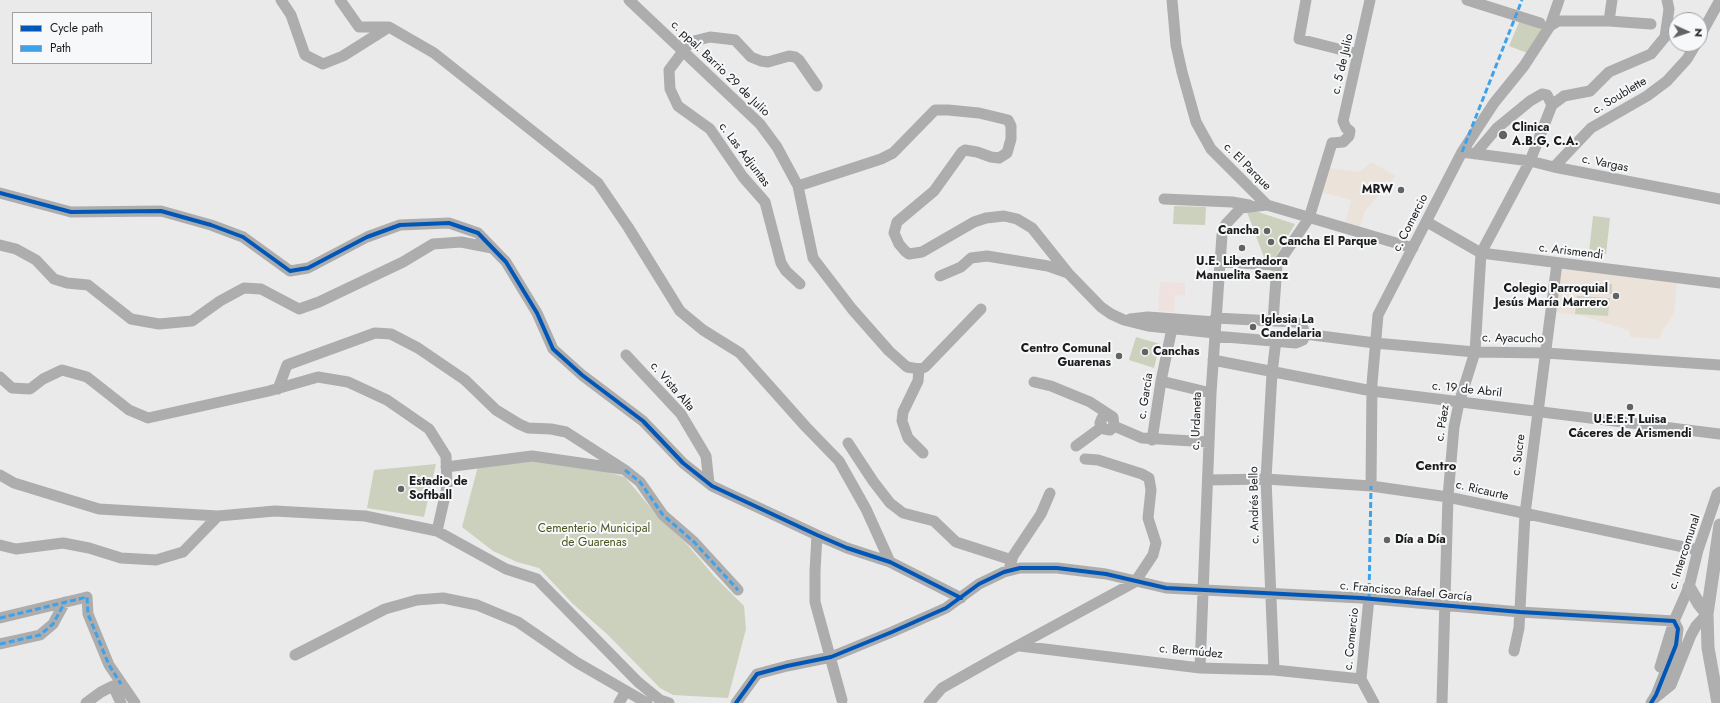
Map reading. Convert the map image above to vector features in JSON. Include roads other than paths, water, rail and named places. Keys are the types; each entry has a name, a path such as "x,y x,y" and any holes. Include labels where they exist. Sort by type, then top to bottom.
{"main road":[{"path":"1718,703 1708,648 1707,614 1716,575 1720,525"},
{"path":"1689,587 1698,604 1707,614"}],"street":[{"path":"281,0 291,15 305,55 323,64 344,56 390,27"},
{"path":"340,0 359,27 390,27 434,53 598,183 628,227 680,311 703,330 740,353 806,427 839,461 866,509 890,562"},
{"name":"c. ppal. Barrio 29 de Julio","path":"629,0 682,52 760,124 777,147 798,186 813,258 852,309 889,351 907,367 919,368"},
{"name":"c. El Parque","path":"1172,0 1176,45 1196,122 1211,149 1267,205 1413,248"},
{"path":"1306,0 1299,39 1358,54"},
{"name":"c. 5 de Julio","path":"1309,218 1332,143 1346,139 1350,136 1350,131 1346,128 1343,121 1370,0"},
{"path":"1467,0 1545,25 1558,21 1609,21 1651,24"},
{"name":"c. Comercio","path":"1371,486 1372,391 1378,315 1462,152 1494,103 1524,66 1559,0"},
{"path":"1609,21 1612,0"},
{"path":"1475,154 1497,128 1530,101 1542,94 1548,95 1552,105 1564,96 1590,91 1609,72 1651,54 1665,37 1669,9 1667,0"},
{"path":"1708,22 1720,0"},
{"name":"c. Las Adjuntas","path":"800,284 786,271 781,263 765,202 743,176 710,129 678,106 670,89 669,70 690,42 699,38 710,37 735,40 751,57 761,61 768,62 789,56 795,58 799,60 818,86"},
{"name":"c. Soublette","path":"1554,167 1591,128 1647,96 1667,81 1687,59 1691,52"},
{"name":"c. Páez","path":"1442,703 1448,497 1454,427 1459,403 1475,352 1481,253 1530,161 1552,105"},
{"path":"798,186 892,153 935,110 948,110 1003,118 1008,120 1011,126 1011,139 1007,153 999,158 965,150 962,152 934,191 897,222 894,233 895,237 905,251 910,254 922,252 974,222 986,218 1004,216 1018,219 1031,227 1045,242 1068,272 1101,307 1124,320 1148,317 1215,327 1276,340 1299,342 1305,334 1304,328 1300,323 1274,321 1215,327"},
{"name":"c. Vargas","path":"1462,152 1530,161 1720,199"},
{"path":"0,193 71,212 161,211 211,225 244,237 290,271 308,268 367,237 400,225 449,223 478,233 506,262 537,313 553,349 582,375 643,421 683,462 709,483 817,535 847,548 890,562 961,598"},
{"path":"1164,199 1232,202 1254,206"},
{"name":"c. Urdaneta","path":"1200,668 1211,392 1222,236 1226,224 1241,208 1267,205"},
{"path":"1274,321 1277,265 1309,218"},
{"name":"c. Arismendi","path":"1427,222 1481,253 1720,284"},
{"path":"0,245 16,248 36,260 54,279 67,283 88,285 130,319 159,324 192,320 220,301 244,288 260,289 299,309 319,302 403,262 433,244 461,242 492,248"},
{"path":"940,276 961,267 971,258 987,256 1048,266 1068,272"},
{"path":"1220,262 1277,265"},
{"name":"c. Sucre","path":"1514,651 1518,635 1520,612 1525,514 1537,410 1546,353 1557,263"},
{"path":"923,452 908,438 902,421 903,412 918,381 919,368 924,367 942,350 981,309"},
{"path":"278,389 287,365 375,333 391,334 418,348 465,380 496,410 519,424 528,428 551,429 566,432 625,470 640,482 663,515 694,542 738,590"},
{"name":"c. García","path":"1152,440 1161,381 1171,333"},
{"name":"c. Ayacucho","path":"1305,334 1375,343 1475,352 1546,353 1720,365"},
{"name":"c. Andrés Bello","path":"1274,670 1266,479 1272,372 1276,340"},
{"name":"c. Vista Alta","path":"626,355 681,414 706,456 709,483"},
{"name":"c. 19 de Abril","path":"1213,360 1372,391 1459,403 1537,410 1720,434"},
{"path":"0,377 12,388 30,389 43,379 62,370 87,377 130,410 148,418 278,389 318,378 348,382 381,397 429,429 446,456 447,488 437,531"},
{"path":"1161,381 1211,392"},
{"path":"1034,382 1074,394 1090,402 1113,417 1114,426"},
{"path":"1102,427 1101,420 1108,415"},
{"path":"1114,426 1133,436 1152,440 1209,442"},
{"path":"1102,427 1110,430 1114,426"},
{"path":"1076,446 1102,427"},
{"path":"848,443 872,481 890,503 903,513 934,521 956,542 1011,565"},
{"path":"446,467 532,456 625,470"},
{"path":"929,703 942,688 1136,582 1156,548 1155,538 1148,518 1151,482 1149,478 1142,474 1098,460 1085,459"},
{"path":"0,475 14,483 99,509 218,516 275,511 365,516 437,531 506,569 537,579 638,682 660,700 669,703"},
{"name":"c. Ricaurte","path":"1208,480 1266,479 1371,486 1448,497 1698,550"},
{"name":"c. Intercomunal","path":"1649,702 1674,620 1689,587 1698,550 1717,494 1720,492"},
{"path":"736,703 757,674 831,657 892,632 946,608 979,584 1011,565 1022,541 1041,514 1050,493"},
{"path":"0,545 16,549 63,543 88,548 121,558 156,560 183,552 218,516"},
{"path":"817,535 815,571 816,602 842,700"},
{"name":"c. Francisco Rafael García","path":"1011,565 1020,568 1057,568 1106,574 1166,588 1369,598 1520,612 1674,620"},
{"path":"0,618 87,597 88,614 117,685 121,703"},
{"path":"295,655 385,609 417,600 443,598 477,605 518,622 576,662 647,703"},
{"name":"c. Comercio","path":"1369,598 1361,679 1374,703"},
{"path":"0,644 40,635 53,624 65,602"},
{"path":"1649,702 1671,686 1691,635 1696,626 1707,614"},
{"name":"c. Bermúdez","path":"1020,646 1200,668 1274,670 1361,679"},
{"path":"86,703 101,692 117,685"},
{"path":"117,685 135,703"},
{"path":"619,703 626,691"}],"place":[{"name":"Clinica A.B.G, C.A.","path":"1503,135"},
{"name":"MRW","path":"1401,190"},
{"name":"Cancha","path":"1267,231"},
{"name":"Cancha El Parque","path":"1271,242"},
{"name":"U.E. Libertadora Manuelita Saenz","path":"1242,248"},
{"name":"Colegio Parroquial Jesús María Marrero","path":"1616,296"},
{"name":"Iglesia La Candelaria","path":"1253,327"},
{"name":"Canchas","path":"1145,352"},
{"name":"Centro Comunal Guarenas","path":"1119,356"},
{"name":"U.E.E.T Luisa Cáceres de Arismendi","path":"1630,407"},
{"name":"Estadio de Softball","path":"401,489"},
{"name":"Día a Día","path":"1387,540"}],"district":[{"name":"Centro","path":"1436,467"}],"park label":[{"name":"Cementerio Municipal de Guarenas","path":"594,536"}]}
